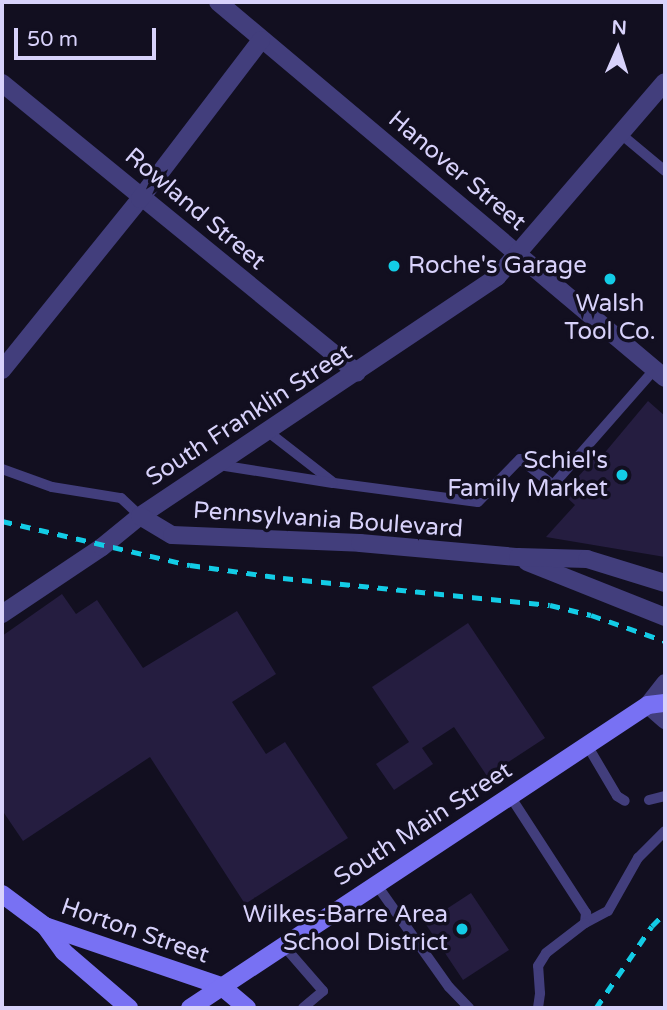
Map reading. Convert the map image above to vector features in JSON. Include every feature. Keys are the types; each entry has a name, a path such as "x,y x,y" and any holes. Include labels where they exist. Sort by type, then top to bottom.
{"main road":[{"name":"South Main Street","path":"190,1008 587,745 657,704"},
{"name":"Horton Street","path":"2,894 45,926 221,986"},
{"path":"45,926 64,952 129,1008"},
{"path":"221,986 247,1008"}],"street":[{"name":"Hanover Street","path":"218,2 239,8 261,40 660,373"},
{"path":"2,370 141,199 261,40"},
{"name":"South Franklin Street","path":"2,614 102,547 140,516 219,466 497,277 665,82"},
{"name":"Rowland Street","path":"2,83 357,373"},
{"name":"Pennsylvania Boulevard","path":"140,516 172,535 360,543 518,557 587,559 665,583"},
{"name":"Pennsylvania Boulevard","path":"518,557 665,617"},
{"name":"South Main Street","path":"657,704 665,683"},
{"path":"657,704 665,720"}],"lane":[{"path":"622,135 665,171"},
{"path":"219,466 478,502 520,459 553,485 660,373"},
{"path":"267,431 334,483"},
{"path":"2,469 52,488 121,498 140,516"},
{"path":"587,745 617,796 625,801"},
{"path":"510,796 586,913 586,923"},
{"path":"649,800 665,796"},
{"path":"538,1008 538,966 546,953 586,923 608,911 638,858 665,831"},
{"path":"376,884 449,987 469,1008"},
{"path":"283,945 323,991 303,1008"}],"building":[{"name":"Schiel's Family Market","path":"648,401 665,416 665,557 546,537 575,505 563,494 599,453 602,456"},
{"path":"62,594 76,614 97,600 143,668 237,611 276,674 232,702 266,754 285,742 348,838 245,904 150,757 23,841 2,810 2,636"},
{"path":"468,623 545,738 487,776 454,727 422,748 433,764 394,790 376,764 409,742 372,687"},
{"path":"471,893 509,950 463,980 425,923"}],"railway":[{"path":"2,521 190,565 283,578 550,605 591,615 665,641"},
{"path":"596,1008 652,926 665,913"}],"place":[{"name":"Roche's Garage","path":"394,266"},
{"name":"Walsh Tool Co.","path":"610,279"},
{"name":"Schiel's Family Market","path":"622,475"},
{"name":"Wilkes-Barre Area School District","path":"462,929"}]}
